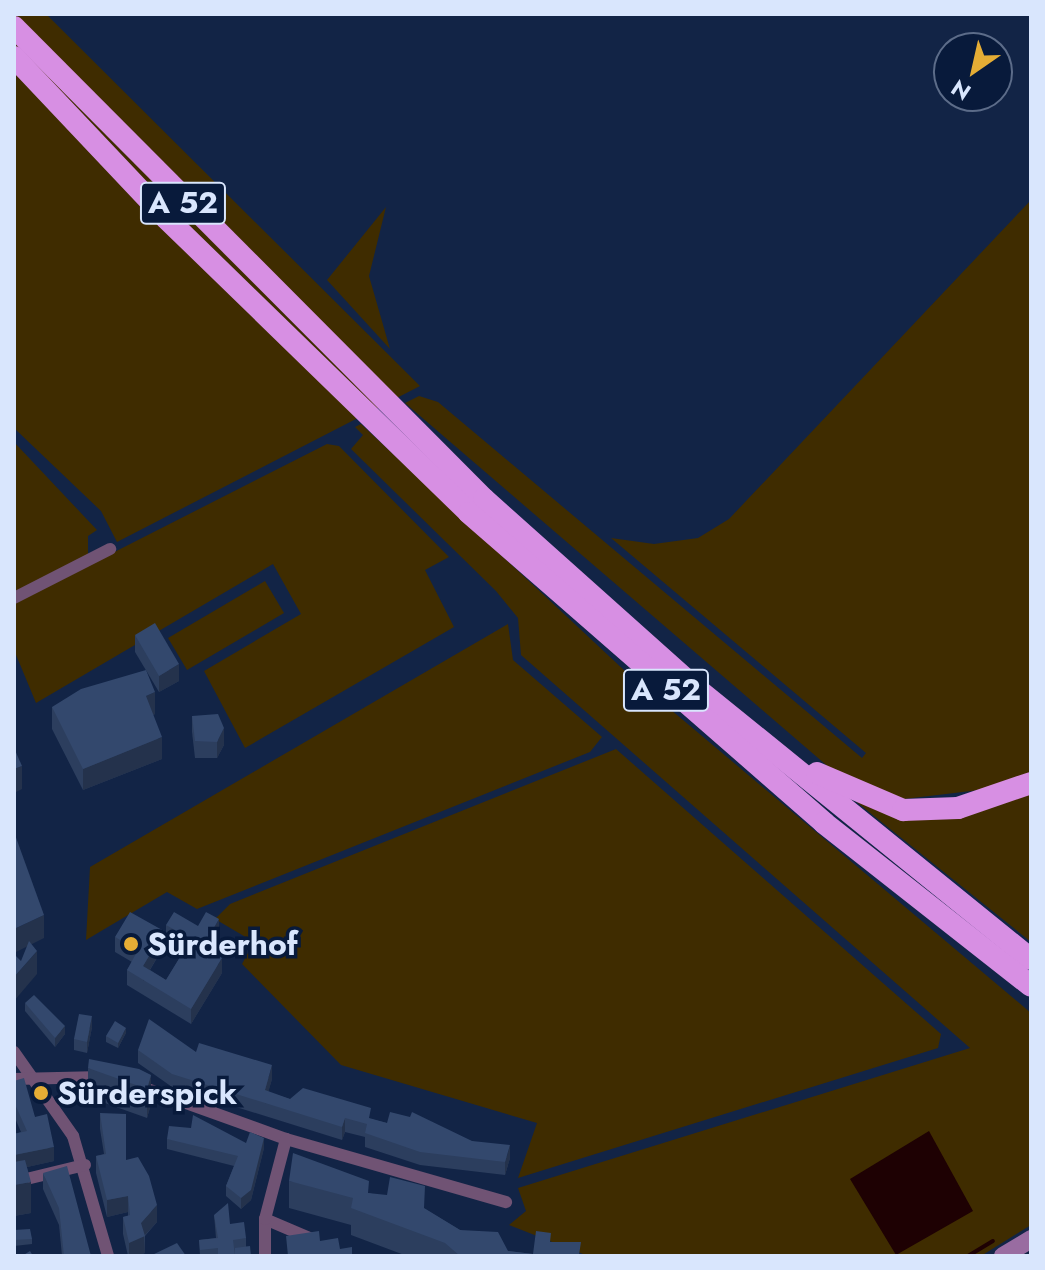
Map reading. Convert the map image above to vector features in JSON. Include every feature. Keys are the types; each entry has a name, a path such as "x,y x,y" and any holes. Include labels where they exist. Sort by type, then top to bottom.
{"highway":[{"name":"A 52","path":"14,27 348,383"},
{"name":"A 52","path":"14,57 661,686 1031,986"},
{"name":"A 52","path":"403,435 771,751 1031,959"},
{"path":"771,751 840,789 903,810 958,808 1031,783"}],"main road":[{"path":"1003,1256 1031,1239"}],"street":[{"path":"14,598 110,549"},
{"path":"14,1052 37,1077 85,1165 108,1256"},
{"path":"14,1079 109,1078 286,1139 506,1202"},
{"path":"265,1256 265,1219 286,1139"},
{"path":"14,1182 85,1165"},
{"path":"265,1219 323,1244"}],"shaded area":[{"path":"14,14 46,14 420,386 117,542 101,511 14,428"},
{"path":"1031,200 1031,772 988,789 904,799 839,776 405,403 419,396 438,402 862,758 866,753 611,538 654,544 698,538 729,519"},
{"path":"386,207 369,276 390,349 327,280"},
{"path":"361,424 626,672 1031,1013 1031,1225 981,1256 588,1256 509,1225 526,1211 518,1188 970,1048 521,655 518,618 496,591 351,449 363,435 355,427"},
{"path":"14,442 97,530 88,536 88,557 14,594"},
{"path":"327,444 339,446 449,557 425,570 454,627 245,748 204,671 301,614 273,564 36,703 14,650 14,603"},
{"path":"265,581 284,613 187,670 168,638"},
{"path":"508,624 513,660 602,737 590,752 197,909 167,892 86,940 90,867"},
{"path":"616,749 941,1034 938,1048 518,1178 537,1123 341,1065 242,964 254,942 215,919 230,904"},
{"path":"1031,789 1031,942 854,800 872,807"},
{"path":"929,1131 973,1211 896,1255 850,1179"}],"building":[{"path":"155,623 179,664 159,676 135,635"},
{"path":"146,670 155,692 146,696 162,737 83,769 52,707 81,689"},
{"path":"218,714 224,728 217,742 195,741 192,716"},
{"path":"14,748 22,766 14,769"},
{"path":"14,832 44,915 14,929"},
{"path":"130,912 164,931 143,966 166,980 191,939 166,925 174,912 198,926 206,912 219,919 203,947 222,958 191,1009 127,970 138,950 115,937"},
{"path":"29,941 37,951 14,977 14,954 21,961"},
{"path":"34,995 65,1026 55,1038 25,1003"},
{"path":"79,1014 92,1016 87,1042 74,1039"},
{"path":"149,1019 196,1052 199,1043 272,1065 265,1090 290,1099 303,1088 371,1108 369,1118 387,1123 390,1112 410,1117 412,1112 472,1141 510,1145 505,1162 420,1152 365,1133 367,1124 345,1118 342,1127 172,1074 138,1050"},
{"path":"115,1021 126,1028 118,1043 106,1036"},
{"path":"89,1059 139,1069 151,1075 147,1089 88,1068"},
{"path":"24,1078 35,1117 47,1114 54,1147 14,1155 14,1134 27,1131 14,1102 14,1081"},
{"path":"100,1113 126,1114 126,1160 138,1157 149,1176 157,1205 141,1223 145,1236 129,1243 123,1217 130,1215 128,1196 107,1200 96,1156 106,1154"},
{"path":"193,1115 246,1143 250,1132 264,1138 251,1190 241,1198 226,1186 238,1156 167,1139 169,1126 191,1128"},
{"path":"293,1153 369,1181 368,1193 387,1195 390,1177 425,1186 424,1208 460,1230 498,1232 508,1251 533,1254 536,1231 551,1233 550,1242 581,1242 579,1255 460,1256 445,1243 351,1208 353,1198 289,1181"},
{"path":"25,1160 31,1182 14,1185 14,1162"},
{"path":"67,1166 91,1256 64,1256 59,1208 43,1173"},
{"path":"228,1203 230,1224 244,1222 246,1238 233,1240 235,1256 218,1256 218,1248 200,1250 199,1240 218,1238 214,1215"},
{"path":"30,1229 32,1239 14,1240 14,1230"},
{"path":"319,1231 320,1241 338,1238 340,1249 352,1247 352,1256 288,1256 286,1236"},
{"path":"177,1243 186,1256 150,1256"},
{"path":"250,1246 251,1256 235,1256 235,1248"}],"waterway":[{"path":"968,1256 993,1241"}],"place":[{"name":"Sürderhof","path":"131,944"},
{"name":"Sürderspick","path":"41,1093"}]}
